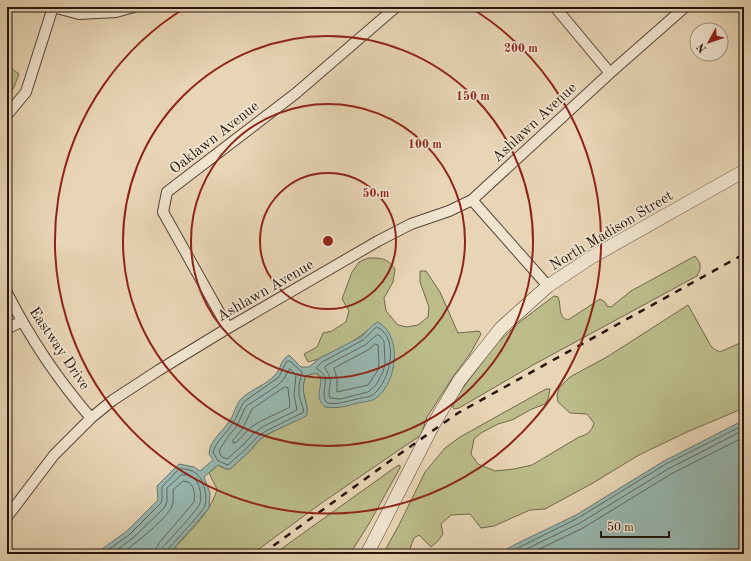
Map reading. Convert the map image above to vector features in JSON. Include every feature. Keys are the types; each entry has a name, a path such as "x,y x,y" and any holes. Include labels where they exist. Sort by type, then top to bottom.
{"street":[{"path":"7,116 26,92 53,7 79,14 99,14 116,12 134,7"},
{"name":"Oaklawn Avenue","path":"228,328 162,212 167,192 295,94 396,7"},
{"path":"555,7 610,73"},
{"name":"Ashlawn Avenue","path":"7,517 54,455 91,418 113,400 228,328 378,241 411,224 448,211 472,200 610,73 685,7"},
{"name":"North Madison Street","path":"367,554 433,425 459,381 502,328 548,286 590,258 744,171"},
{"path":"472,200 548,286"},
{"name":"Eastway Drive","path":"7,293 22,321 62,382 91,418"},
{"path":"7,329 22,321"}],"green space":[{"path":"7,65 19,74 14,87 7,98"},
{"path":"695,256 700,263 700,270 697,276 533,365 459,408 454,409 453,401 497,343 521,321 554,296 558,297 562,316 568,320 600,299 605,302 607,306 611,307 631,291"},
{"path":"368,258 384,259 395,269 393,282 384,298 386,311 398,325 407,327 418,325 428,317 429,307 420,282 420,271 426,271 440,292 458,333 479,331 481,334 470,354 427,417 421,435 323,502 252,554 169,554 197,524 214,498 217,489 209,473 218,465 226,469 230,469 251,450 259,440 306,415 307,406 303,387 306,376 315,373 318,374 322,381 321,387 359,402 372,400 374,324 352,342 316,360 308,362 304,354 317,347 323,333 332,331 346,322 349,311 342,299 352,272 359,262"},
{"path":"688,305 714,349 720,352 740,343 744,344 744,408 687,432 639,455 593,483 545,509 530,510 494,526 481,528 470,514 451,515 441,524 443,534 431,547 419,535 414,538 408,554 383,554 425,472 445,448 460,437 546,389 550,389 548,399 545,404 512,420 498,424 481,433 474,439 471,454 478,464 495,471 532,465 579,437 587,434 594,423 587,414 570,413 558,402 557,395 559,388 570,377 607,357"},
{"path":"400,465 400,468 370,522 350,554 274,554 397,466"}],"water":[{"path":"378,322 386,329 391,338 394,348 394,360 389,382 376,398 370,401 342,407 325,407 319,397 321,382 320,375 313,374 306,376 303,388 307,408 306,416 268,434 259,440 251,450 230,469 226,469 218,465 204,477 210,493 209,508 169,554 95,554 127,531 158,500 157,486 179,464 194,467 200,471 213,460 209,454 211,444 230,420 236,406 242,398 271,378 277,372 286,357 289,355 301,367 309,367 320,358 361,337"},
{"path":"744,420 744,554 498,554 576,515 664,461"}],"railway":[{"path":"262,554 458,413 744,254"}]}
